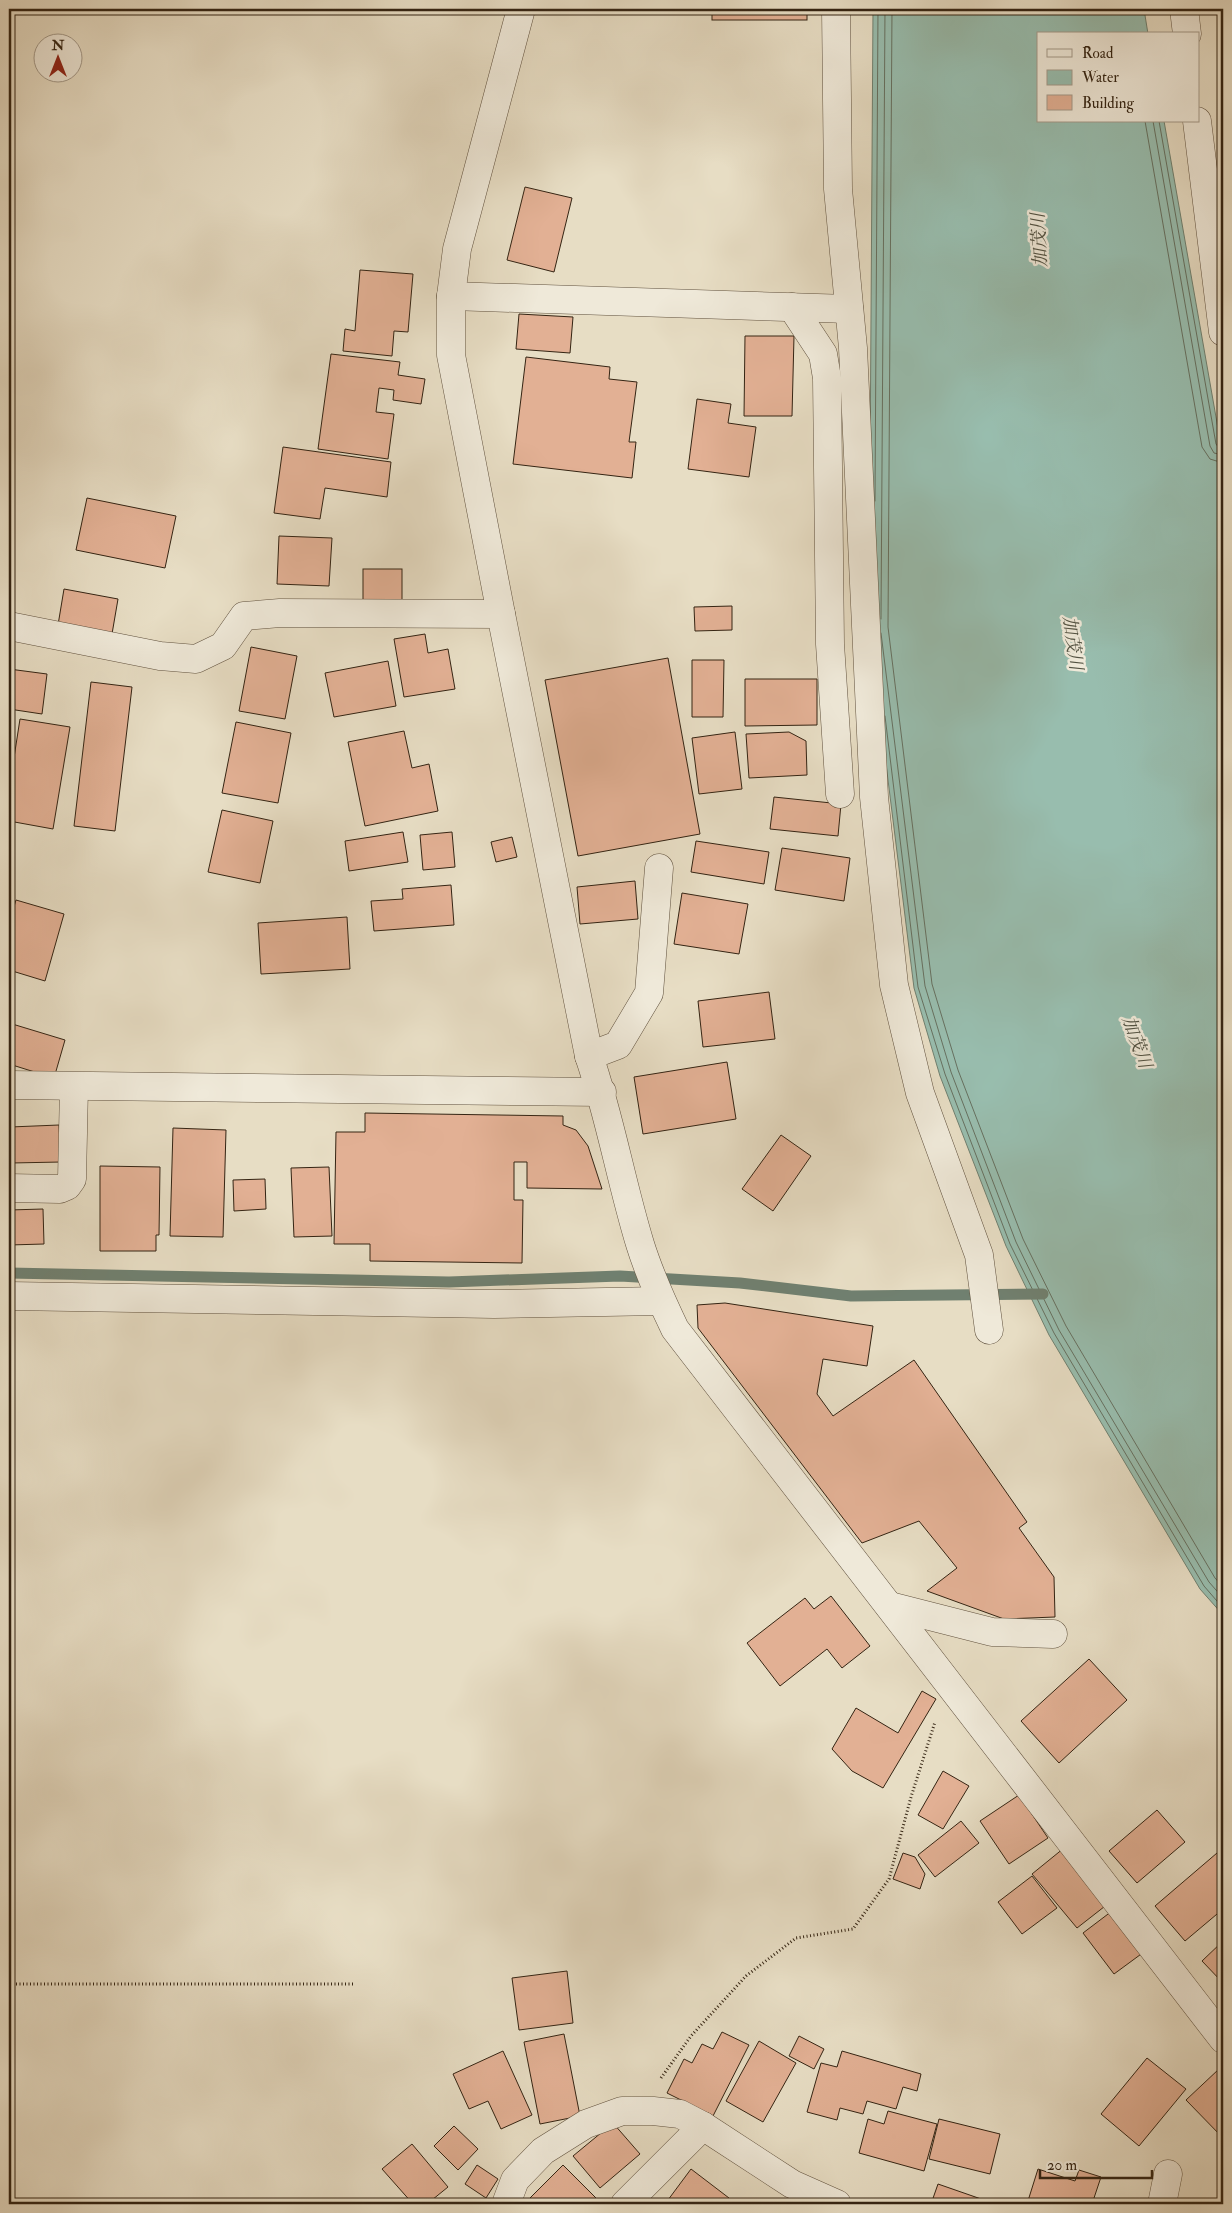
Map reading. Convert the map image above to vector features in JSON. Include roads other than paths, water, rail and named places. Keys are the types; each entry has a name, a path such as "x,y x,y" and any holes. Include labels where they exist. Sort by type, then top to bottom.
{"street":[{"path":"521,9 457,249 451,296 451,355 500,614 589,1056 602,1092 640,1244 661,1301 675,1329 702,1366 890,1606 1223,2039"},
{"path":"836,9 838,189 854,348 874,798 894,985 920,1093 979,1255 989,1330"},
{"path":"1184,9 1187,32"},
{"path":"1197,122 1223,332"},
{"path":"451,296 849,309"},
{"path":"792,307 823,354 827,378 830,644 840,794"},
{"path":"9,626 160,656 196,659 223,646 244,616 280,613 500,614"},
{"path":"589,1056 618,1045 649,993 659,868"},
{"path":"9,1085 602,1092"},
{"path":"9,1188 60,1189 68,1186 72,1179 74,1087"},
{"path":"9,1296 494,1304 661,1301"},
{"path":"890,1606 992,1632 1053,1634"},
{"path":"506,2204 515,2180 543,2151 586,2124 622,2111 680,2114 703,2126 792,2184 837,2204"},
{"path":"625,2204 703,2126"},
{"path":"1162,2204 1168,2174"}],"water":[{"name":"加茂川","path":"873,9 1144,9 1148,32 1037,32 1037,122 1164,122 1223,457 1223,1615 1200,1589 1049,1335 1006,1246 940,1076 914,988 869,628"}],"waterway":[{"path":"9,1273 449,1282 620,1276 740,1283 851,1296 1043,1294"}]}
